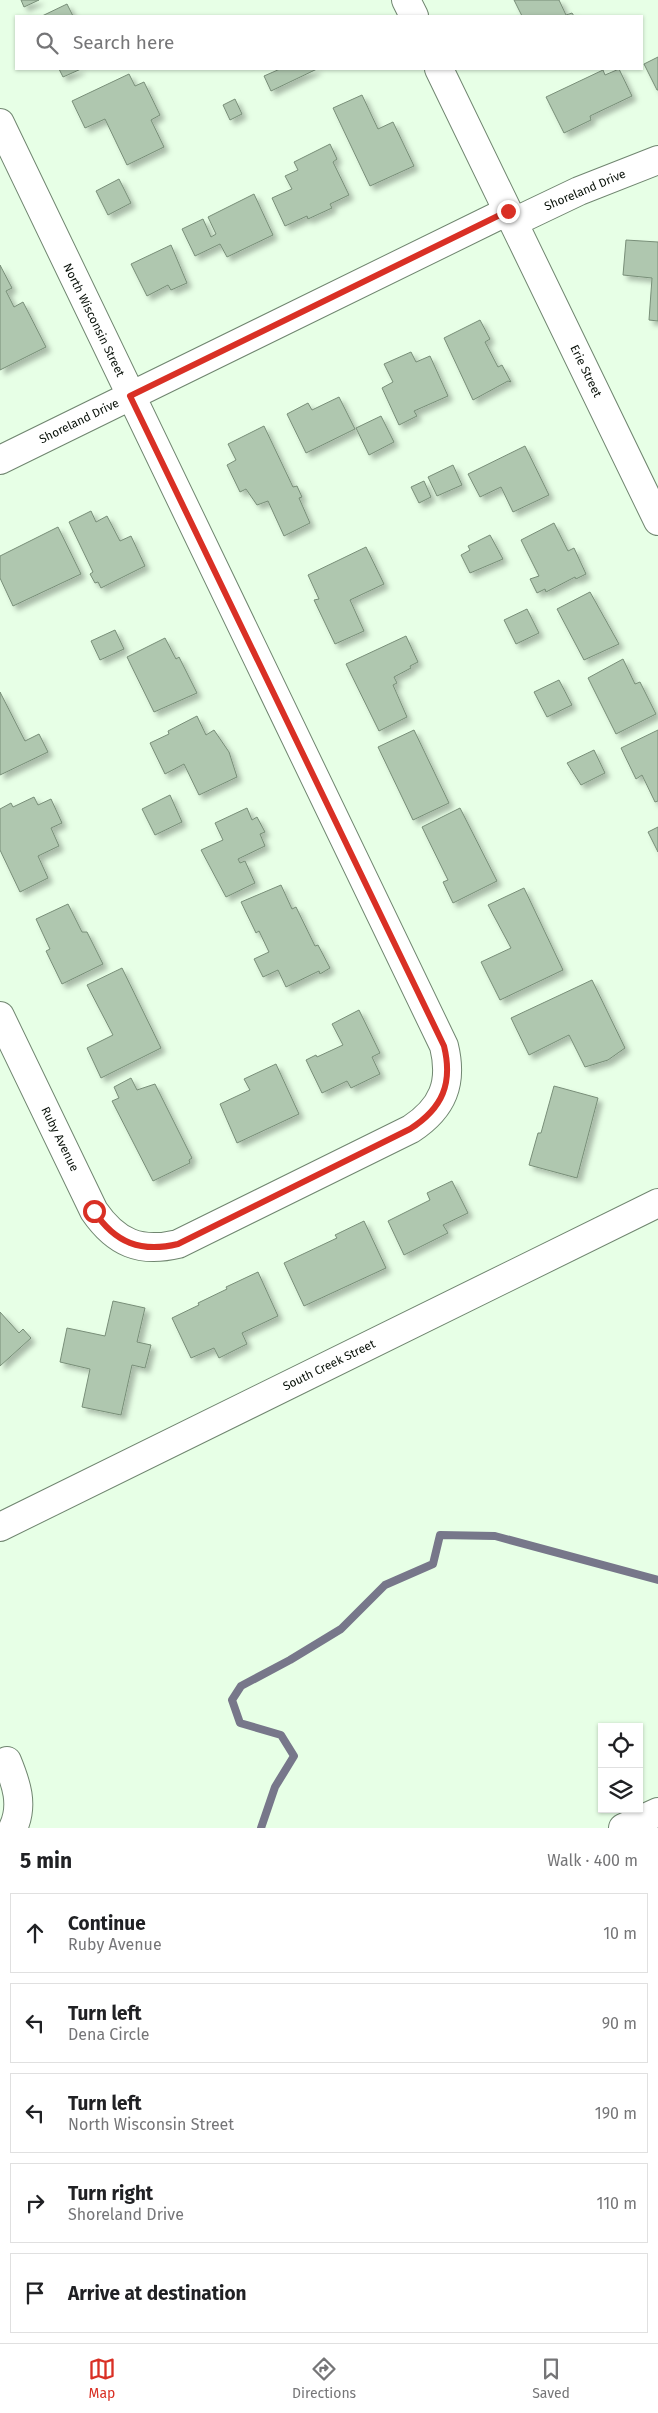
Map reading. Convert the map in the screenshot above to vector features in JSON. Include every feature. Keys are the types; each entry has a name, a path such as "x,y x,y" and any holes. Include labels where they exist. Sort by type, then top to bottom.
{"street":[{"path":"406,0 414,15"},
{"name":"Erie Street","path":"439,70 658,521"},
{"name":"North Wisconsin Street","path":"0,123 444,1046 448,1063 445,1087 440,1102 430,1114 410,1129 178,1244 161,1248 138,1246"},
{"name":"Shoreland Drive","path":"0,460 130,396 511,216 658,160"},
{"name":"Ruby Avenue","path":"0,1016 94,1211 104,1225 117,1237 138,1246"},
{"name":"South Creek Street","path":"0,1526 658,1203"},
{"path":"7,1761 18,1790 18,1818 13,1828"},
{"path":"623,1828 658,1812"}],"building":[{"path":"21,0 39,0 24,7"},
{"path":"514,0 559,0 566,15 522,15"},
{"path":"67,4 72,15 44,15"},
{"path":"658,57 658,90 657,90 644,64"},
{"path":"60,70 79,70 63,77"},
{"path":"278,70 315,70 271,91 264,76"},
{"path":"603,70 605,75 619,70 632,96 590,116 591,120 564,133 546,97"},
{"path":"129,74 135,86 144,82 160,115 151,120 164,147 127,165 105,119 85,128 72,101"},
{"path":"362,95 378,129 393,122 414,166 370,186 333,108"},
{"path":"235,99 242,114 230,120 223,105"},
{"path":"330,144 337,159 333,162 349,195 330,204 332,208 308,219 307,216 285,226 272,198 292,189 285,176 298,170 294,162"},
{"path":"119,179 131,203 108,215 96,191"},
{"path":"254,194 273,235 227,257 220,244 195,256 182,229 203,219 211,237 216,234 208,217"},
{"path":"626,240 658,242 658,321 649,320 652,278 623,275"},
{"path":"171,245 187,283 171,290 168,285 147,296 131,264"},
{"path":"0,265 12,288 6,291 14,307 23,302 46,347 0,370"},
{"path":"480,320 490,339 485,342 498,367 502,365 511,382 508,381 473,400 444,338"},
{"path":"411,352 416,362 430,356 448,396 414,411 417,416 399,425 382,388 393,382 384,364"},
{"path":"339,397 355,429 306,453 287,414 308,403 312,410"},
{"path":"381,416 394,442 369,455 356,428"},
{"path":"264,426 293,487 297,486 302,497 299,498 310,523 284,536 268,501 257,505 246,489 240,492 227,465 236,460 228,444"},
{"path":"525,446 549,495 513,512 501,487 480,497 468,474"},
{"path":"453,465 462,485 437,496 428,477"},
{"path":"424,481 431,497 419,503 411,487"},
{"path":"91,511 96,522 107,516 120,541 131,536 145,566 101,588 98,582 95,583 90,574 93,572 69,522"},
{"path":"554,523 568,551 574,548 586,574 576,579 575,577 546,592 545,589 537,593 530,579 539,576 521,540"},
{"path":"58,527 81,574 13,606 0,578 0,556"},
{"path":"490,535 503,559 470,573 461,555 470,550 468,546"},
{"path":"366,547 384,584 350,600 364,631 335,644 314,600 319,599 308,575"},
{"path":"590,592 619,644 584,660 557,609"},
{"path":"527,609 539,633 516,644 504,620"},
{"path":"115,630 124,649 100,660 91,641"},
{"path":"406,636 418,662 394,677 397,683 393,685 407,717 379,731 346,664"},
{"path":"165,638 176,659 179,657 197,693 154,712 127,657"},
{"path":"623,659 635,684 640,682 656,714 616,734 588,678"},
{"path":"559,680 572,705 547,717 534,692"},
{"path":"0,692 25,741 39,734 48,752 0,775"},
{"path":"197,716 206,735 214,730 229,752 237,777 199,795 184,764 165,774 150,743 169,734 168,731"},
{"path":"414,730 449,803 413,820 378,747"},
{"path":"658,730 658,801 655,802 642,775 636,779 621,748"},
{"path":"594,750 605,773 581,785 567,763"},
{"path":"170,795 182,822 155,835 142,809"},
{"path":"34,797 38,805 51,799 62,823 51,828 59,846 38,856 48,878 20,892 0,850 0,809 11,803 13,807"},
{"path":"247,808 252,820 257,817 265,832 260,834 265,846 238,859 240,863 245,861 255,883 226,897 201,850 223,840 215,823"},
{"path":"460,808 497,881 453,903 443,882 448,880 422,827"},
{"path":"658,827 658,852 648,832"},
{"path":"281,885 292,909 296,907 315,946 318,945 330,968 320,974 319,971 286,987 278,970 263,977 254,959 269,952 259,931 256,933 241,902"},
{"path":"524,888 563,970 500,1000 481,962 511,948 488,905"},
{"path":"68,904 82,932 87,932 103,964 62,984 46,951 50,949 36,919"},
{"path":"122,968 161,1048 101,1078 87,1048 113,1035 87,985"},
{"path":"592,980 625,1048 608,1060 585,1067 569,1035 529,1055 511,1018"},
{"path":"359,1010 380,1053 372,1057 380,1074 351,1088 347,1081 322,1093 306,1060 343,1045 332,1024"},
{"path":"276,1064 299,1114 237,1143 220,1104 250,1090 244,1079"},
{"path":"131,1078 137,1090 155,1084 192,1158 189,1160 190,1163 153,1181 112,1101 119,1098 114,1087"},
{"path":"554,1086 598,1098 577,1178 529,1165 538,1133 541,1133"},
{"path":"452,1181 468,1213 443,1225 448,1233 404,1255 388,1221 430,1200 427,1193"},
{"path":"364,1221 386,1268 304,1306 284,1263 337,1238 335,1235"},
{"path":"258,1272 278,1316 242,1333 247,1344 219,1358 214,1348 191,1358 172,1318 227,1289 226,1287"},
{"path":"113,1301 145,1308 137,1342 151,1345 145,1368 132,1365 121,1415 82,1407 90,1369 60,1362 67,1328 105,1336"},
{"path":"0,1312 19,1333 23,1329 31,1338 0,1366"}],"waterway":[{"path":"261,1828 275,1787 294,1756 281,1735 240,1723 232,1700 241,1686 290,1660 341,1629 385,1585 433,1564 440,1535 495,1536 658,1580"}],"route":[{"path":"94,1211 104,1225 117,1237 138,1246 161,1248 178,1244 425,1120 440,1102 448,1080 448,1063 444,1046 130,396 508,211"}]}
